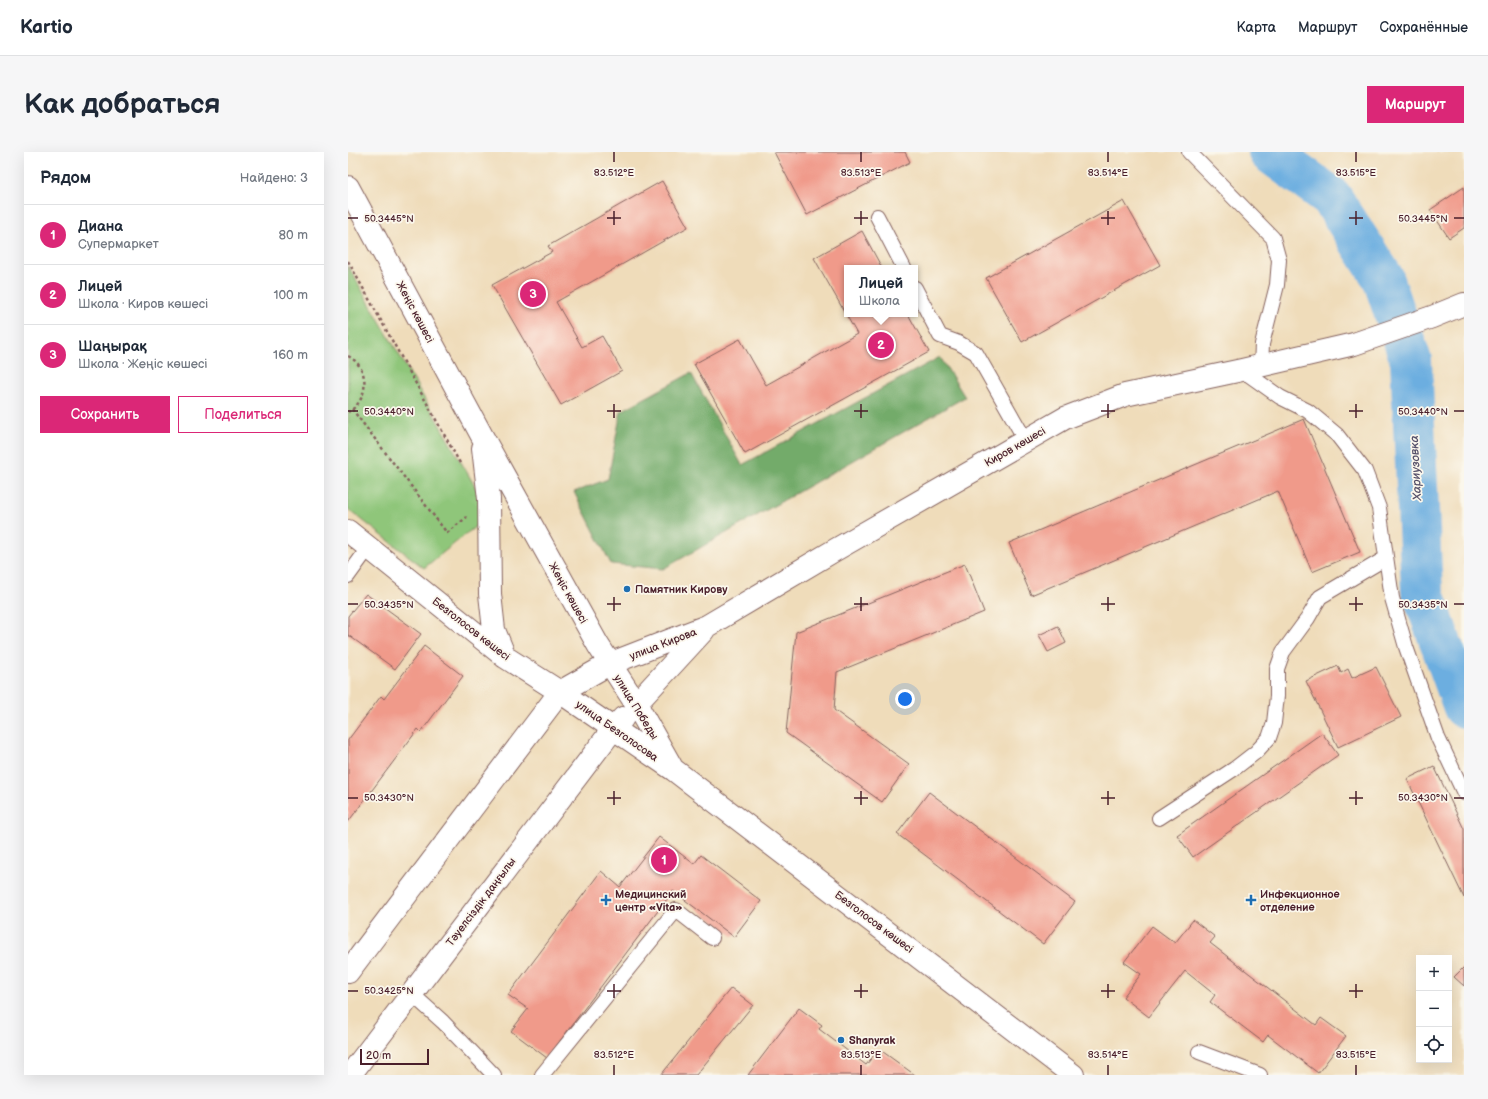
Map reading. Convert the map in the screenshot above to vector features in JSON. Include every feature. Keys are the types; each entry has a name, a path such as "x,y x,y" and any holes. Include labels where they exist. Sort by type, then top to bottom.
{"street":[{"name":"Жеңіс көшесі","path":"348,187 482,436 609,664"},
{"name":"Киров көшесі","path":"707,626 835,550 1065,418 1125,395 1252,368 1354,344 1432,317 1464,304"},
{"name":"Жеңіс көшесі","path":"482,436 489,499 490,594 494,630 505,657"},
{"name":"Безголосов көшесі","path":"348,531 505,657 560,692"},
{"name":"улица Кирова","path":"560,692 609,664 707,626"},
{"name":"улица Кирова","path":"613,729 707,626"},
{"name":"улица Победы","path":"609,664 636,704 674,770"},
{"name":"улица Безголосова","path":"560,692 674,770"},
{"path":"351,961 560,692"},
{"name":"Тәуелсіздік даңғылы","path":"350,1075 613,729"},
{"name":"Безголосов көшесі","path":"674,770 1074,1075"}],"lane":[{"path":"1189,152 1273,238 1279,260 1277,285 1262,344 1252,368 1280,397 1308,411 1337,434 1365,471 1379,508 1392,598 1406,646 1438,738 1464,793"},
{"path":"877,216 902,265"},
{"path":"918,294 940,336 959,343 976,353 1026,441"},
{"path":"348,576 369,547"},
{"path":"1159,818 1234,769 1256,752 1269,738 1274,723 1278,669 1283,652 1308,618 1320,598 1386,558"},
{"path":"542,1075 676,910 712,938"},
{"path":"412,994 443,1022 494,1075"},
{"path":"1199,1052 1260,1075"}],"path":[{"path":"348,261 463,470"},
{"path":"348,356 359,364 364,373 366,383 360,402 348,412"},
{"path":"352,409 447,533 471,514"}],"green space":[{"path":"348,266 491,514 424,568 348,509"},
{"path":"940,357 965,397 663,569 611,564 574,492 608,479 621,411 691,373 742,465"}],"building":[{"path":"774,152 905,152 910,162 807,215"},
{"path":"662,181 688,227 556,302 582,347 602,336 622,371 561,405 492,285 552,252 548,246"},
{"path":"1464,187 1464,228 1449,238 1430,210"},
{"path":"1124,201 1160,265 1022,342 986,278"},
{"path":"862,231 880,265 844,265 844,311 814,258"},
{"path":"847,317 910,317 929,352 745,454 694,364 740,339 766,385 857,334"},
{"path":"1304,419 1360,552 1312,572 1278,491 1031,595 1009,543"},
{"path":"965,564 984,612 837,672 834,710 909,764 882,802 786,733 796,632"},
{"path":"366,594 421,634 395,669 348,635 348,616"},
{"path":"1058,626 1066,643 1048,652 1039,635"},
{"path":"424,646 463,676 421,732 418,729 348,822 348,740 381,696 384,699"},
{"path":"1338,666 1341,673 1348,669 1352,678 1376,667 1401,717 1338,747 1306,681"},
{"path":"1322,733 1338,755 1193,857 1177,835"},
{"path":"1434,766 1464,829 1464,898 1407,779"},
{"path":"929,792 1075,902 1043,944 897,834"},
{"path":"659,837 694,864 701,855 761,901 734,937 673,891 547,1058 511,1031 528,1009 508,995 601,871 620,887"},
{"path":"1193,920 1215,937 1210,943 1316,1025 1321,1018 1346,1036 1318,1073 1268,1035 1263,1042 1210,1002 1215,995 1185,971 1149,1017 1123,997 1141,974 1124,962 1152,926 1175,943"},
{"path":"1464,967 1464,986 1454,977"},
{"path":"731,988 753,1005 696,1075 661,1075"},
{"path":"799,1008 822,1025 819,1029 866,1065 879,1049 915,1075 748,1075"}],"waterway":[{"name":"Хариузовка","path":"1269,152 1331,197 1383,278 1411,361 1422,591 1464,707"}],"place":[{"name":"Шаңырақ","path":"533,294"},
{"name":"Лицей","path":"881,345"},
{"name":"Памятник Кирову","path":"627,589"},
{"name":"Диана","path":"664,860"},
{"name":"Медицинский центр «Vita»","path":"606,900"},
{"name":"Инфекционное отделение","path":"1251,900"},
{"name":"Shanyrak","path":"841,1040"}]}
